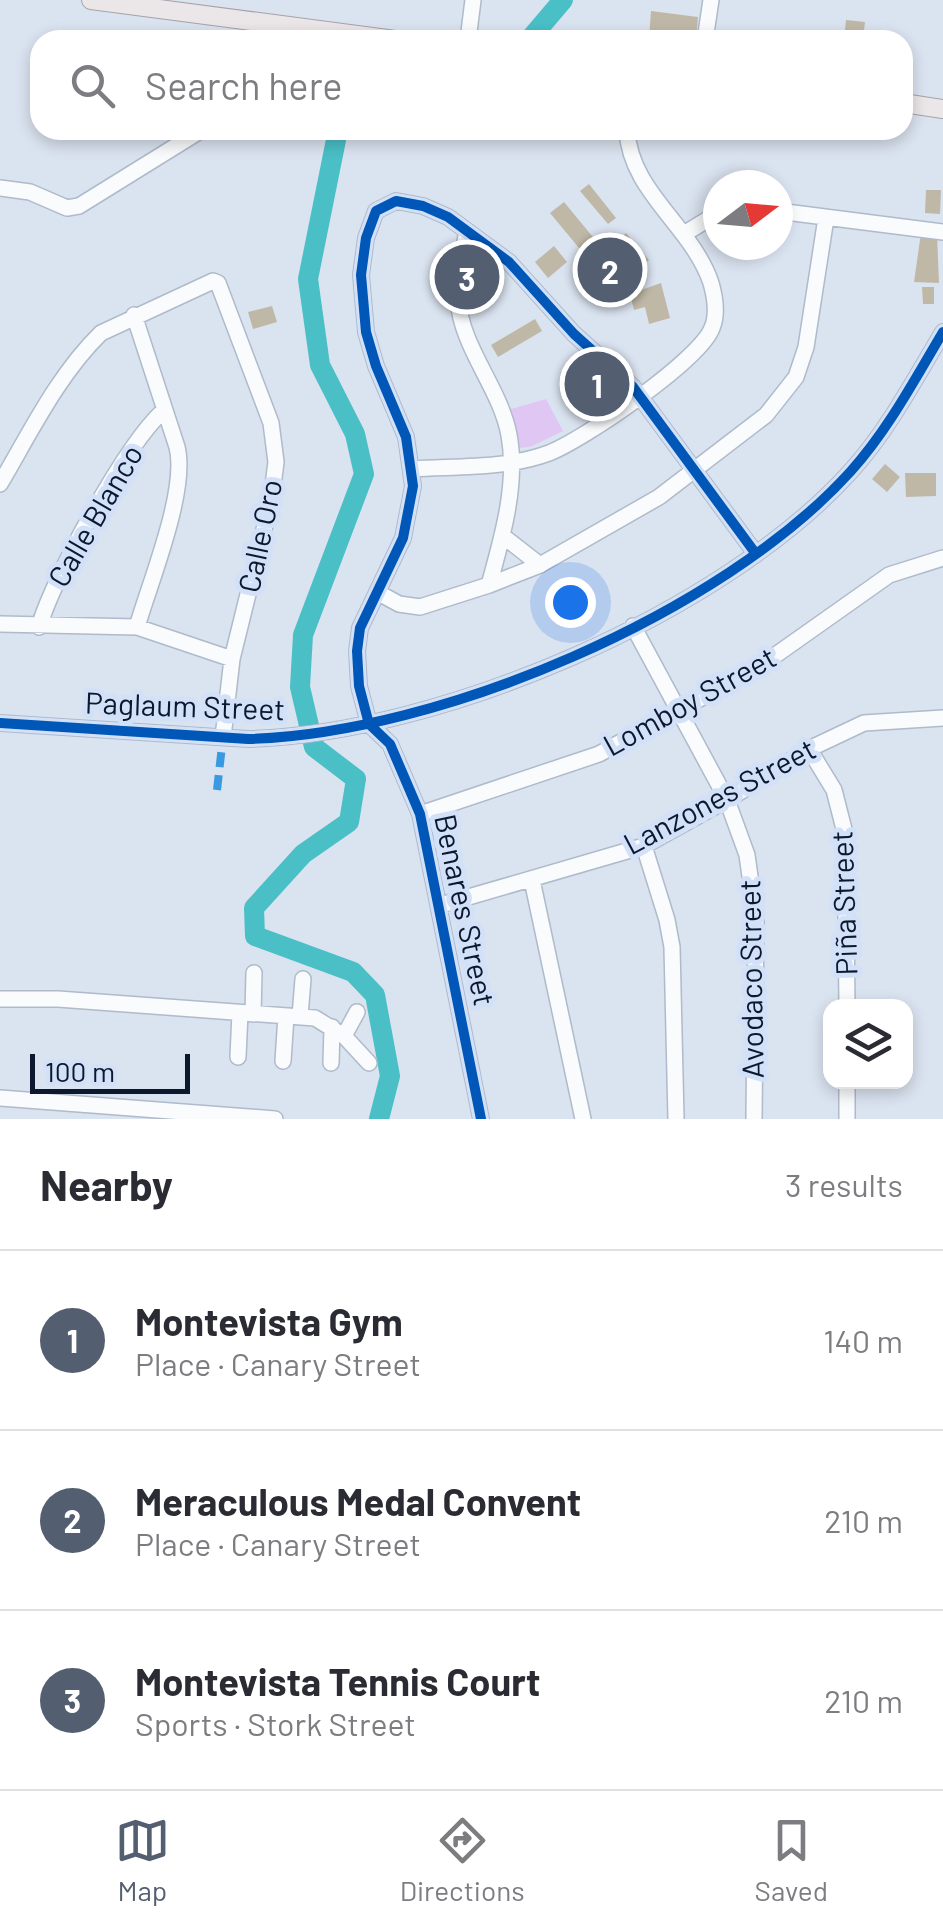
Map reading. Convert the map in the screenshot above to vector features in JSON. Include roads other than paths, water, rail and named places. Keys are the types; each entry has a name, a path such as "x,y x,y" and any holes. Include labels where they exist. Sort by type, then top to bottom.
{"main road":[{"path":"91,0 272,30"},
{"path":"913,104 943,109"}],"street":[{"path":"470,30 474,0"},
{"path":"706,30 711,0"},
{"path":"0,188 30,192 67,208 79,206 185,140"},
{"path":"412,468 512,462 564,446 669,373 712,330 716,308 712,285 684,234 636,168 628,140"},
{"path":"369,724 359,686 360,628 394,561 408,522 412,468 406,437 366,332 361,275 366,238 376,210 396,201 423,206 448,218 509,262 574,334 640,395 756,554"},
{"path":"793,213 943,232"},
{"path":"377,592 414,608 540,565 634,512 697,470 766,415 796,376 806,347 826,218"},
{"path":"684,234 703,222"},
{"path":"467,231 458,276 458,303 473,350 502,410 512,462 502,536 489,585"},
{"name":"Calle Oro","path":"134,316 213,282 218,284 270,422 276,462 271,500 232,659 223,737"},
{"path":"0,484 86,348 112,326 134,316 180,467 163,542 136,627"},
{"name":"Paglaum Street","path":"0,722 286,738 369,724 508,683 567,660 756,554 830,492 868,452 943,332"},
{"name":"Calle Blanco","path":"39,627 73,551 136,445 164,411"},
{"path":"502,536 540,565"},
{"name":"Lomboy Street","path":"420,814 599,754 763,664 888,576 943,558"},
{"path":"0,624 136,627 232,659"},
{"name":"Avodaco Street","path":"633,626 727,800 747,855 756,919 754,1119"},
{"name":"Lanzones Street","path":"441,906 644,846 809,749 864,723 943,718"},
{"name":"Benares Street","path":"369,724 390,744 420,814 481,1119"},
{"name":"Piña Street","path":"809,749 834,790 846,833 847,999"},
{"path":"644,846 672,947 676,1119"},
{"path":"532,880 583,1119"},
{"path":"238,1057 254,973"},
{"path":"283,1062 303,979"},
{"path":"0,1000 58,998 315,1018 338,1031 369,1064"},
{"path":"331,1064 338,1031 358,1012"},
{"path":"847,1089 847,1119"},
{"path":"0,1098 64,1111 275,1119"}],"waterway":[{"path":"538,30 563,0"},
{"path":"336,140 308,279 320,365 355,434 364,474 303,635 300,687 314,747 356,779 349,822 303,854 254,908 255,936 353,972 375,995 390,1076 379,1119"}],"place":[{"name":"Meraculous Medal Convent","path":"610,270"},
{"name":"Montevista Tennis Court","path":"467,277"},
{"name":"Montevista Gym","path":"597,384"}]}
